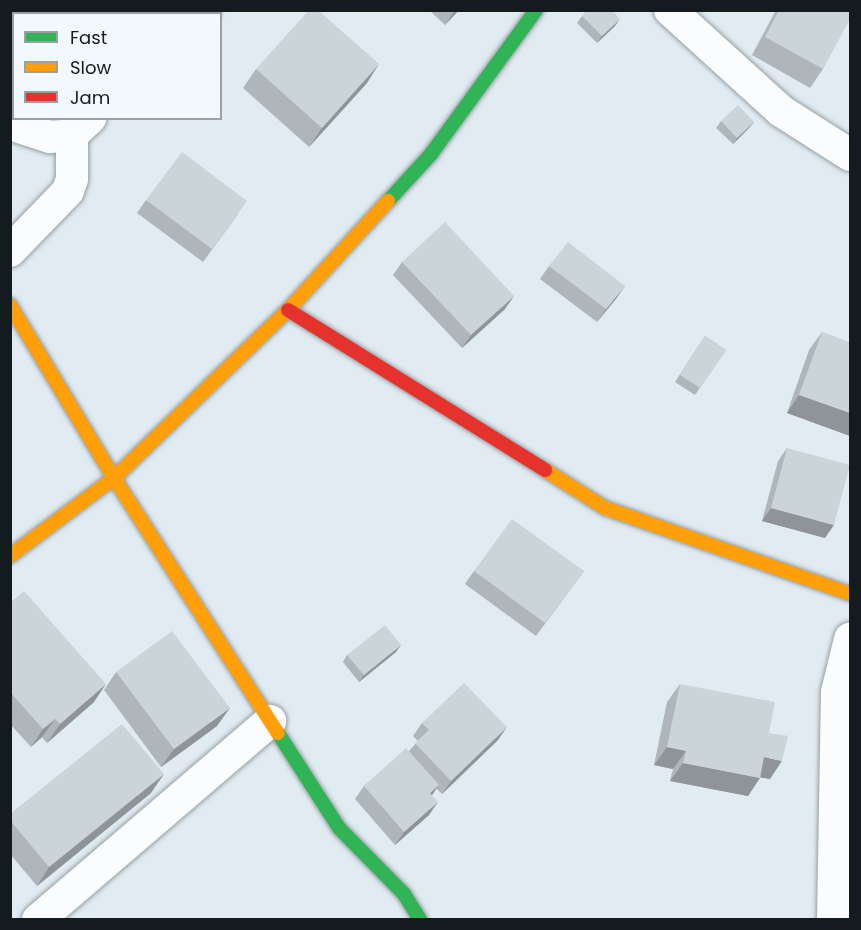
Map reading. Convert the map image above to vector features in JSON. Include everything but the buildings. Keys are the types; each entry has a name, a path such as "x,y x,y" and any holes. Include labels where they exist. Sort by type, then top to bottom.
{"street":[{"path":"10,556 114,478 288,310 431,154 536,10"},
{"path":"670,10 781,111 850,155"},
{"path":"10,124 50,137 81,127 68,191 10,251"},
{"path":"10,305 114,478 339,828 404,894 420,920"},
{"path":"288,310 605,508 850,594"},
{"path":"833,920 837,692 850,639"},
{"path":"38,920 270,721"}],"traffic: fast":[{"path":"388,201 431,154 536,10"},
{"path":"278,733 339,828 404,894 420,920"}],"traffic: slow":[{"path":"10,556 114,478 288,310 388,201"},
{"path":"10,305 114,478 278,733"},
{"path":"545,470 605,508 850,594"}],"traffic: jam":[{"path":"288,310 545,470"}]}
